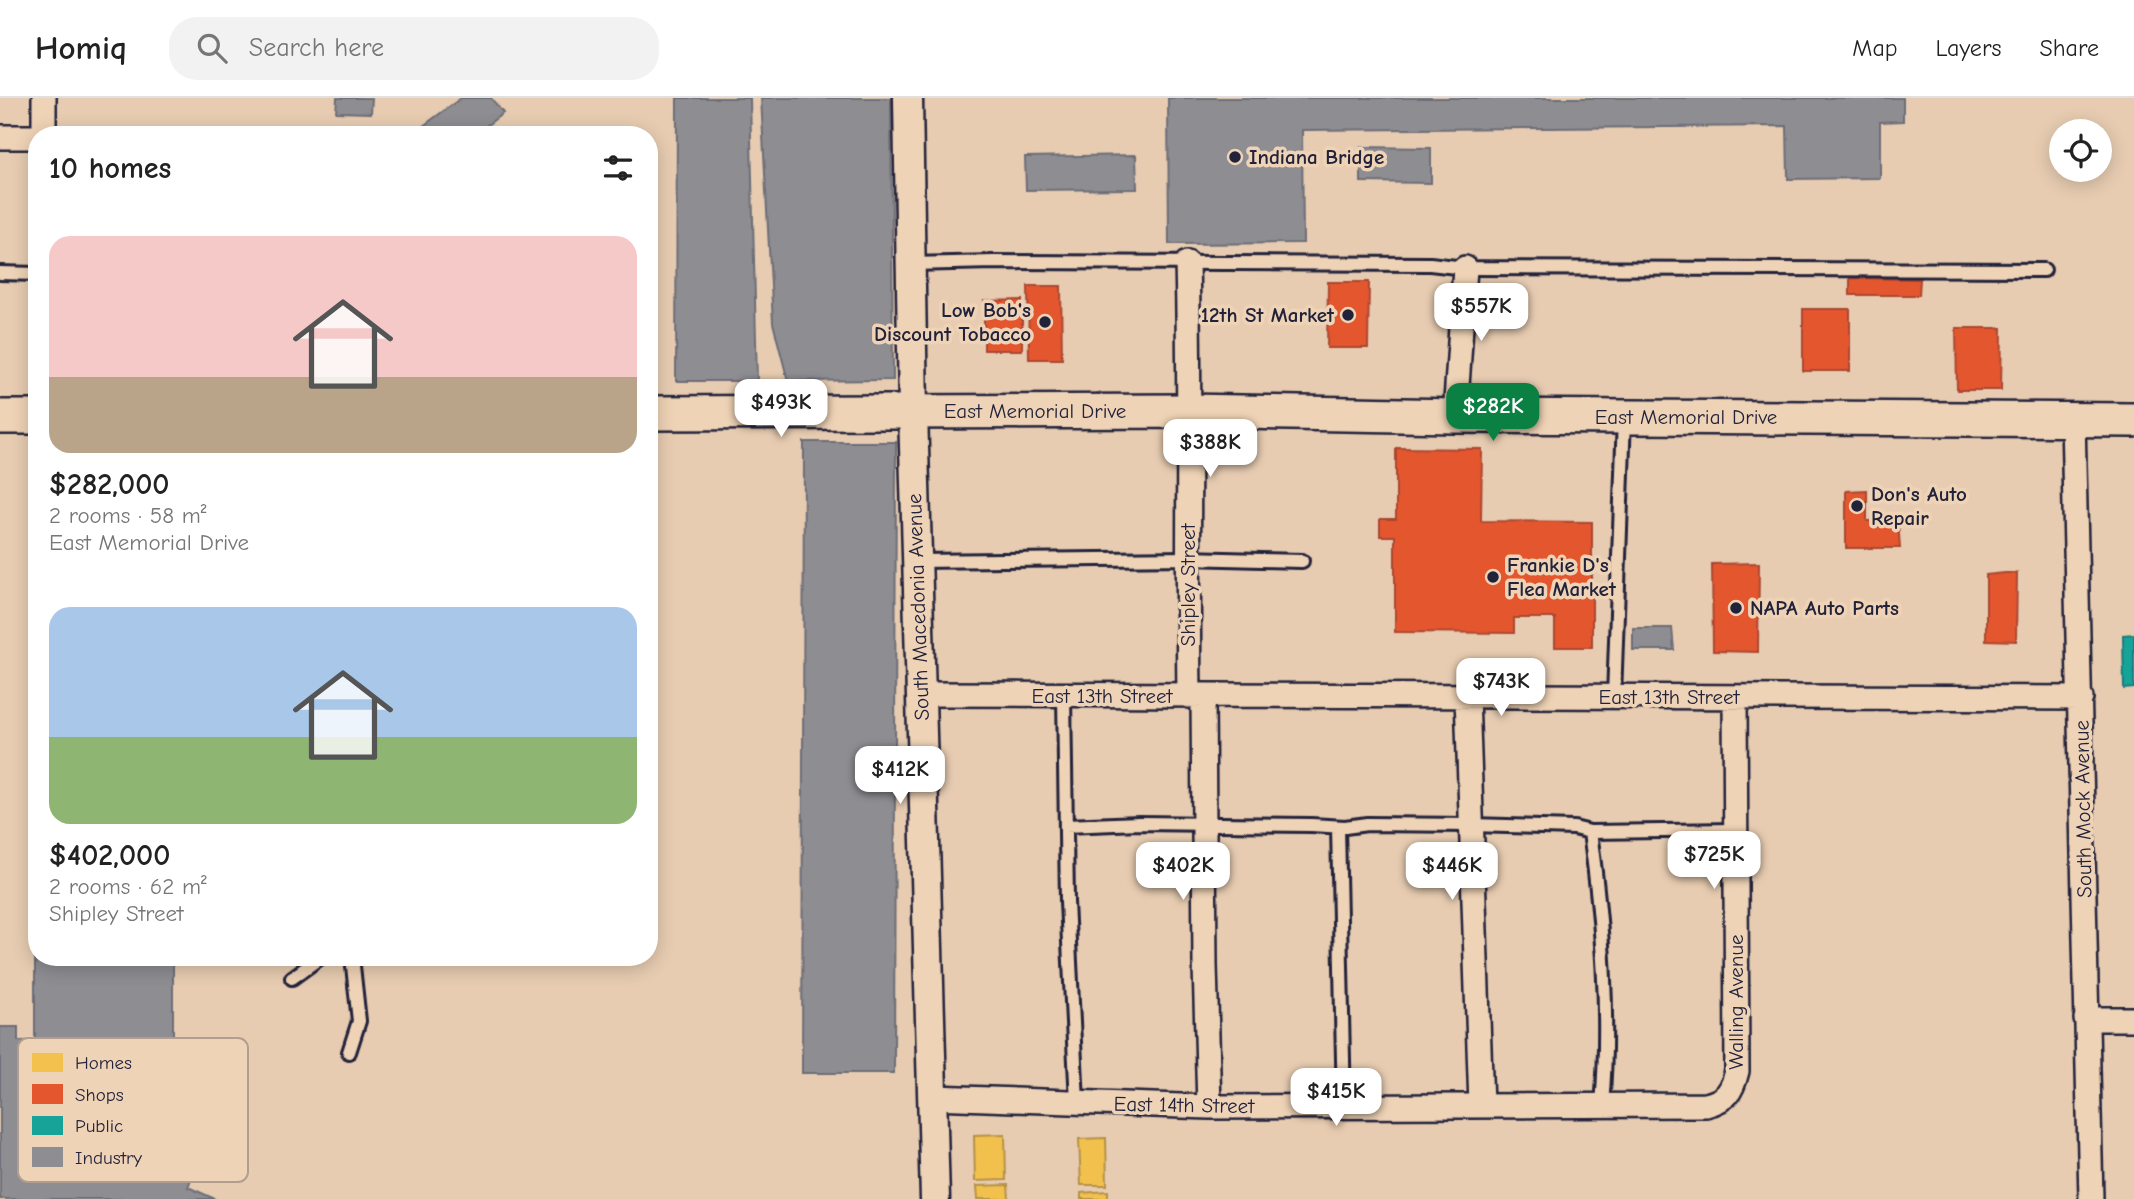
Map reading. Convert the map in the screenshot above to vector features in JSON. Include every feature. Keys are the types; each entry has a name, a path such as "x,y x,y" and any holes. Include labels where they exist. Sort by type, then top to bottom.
{"main road":[{"name":"East Memorial Drive","path":"658,413 1189,411 1455,416 2134,420"},
{"path":"0,417 28,418"}],"street":[{"path":"44,98 44,126"},
{"name":"South Macedonia Avenue","path":"908,98 913,411 935,1199"},
{"path":"0,137 28,138"},
{"name":"Shipley Street","path":"1187,263 1188,558 1204,824 1209,1107"},
{"path":"1455,416 1465,268"},
{"name":"South Mock Avenue","path":"2073,420 2091,1199"},
{"name":"East 13th Street","path":"921,694 2081,698"},
{"path":"1467,696 1481,1106"},
{"name":"Walling Avenue","path":"1728,1096 1734,1086 1737,1071 1735,697"},
{"path":"2086,1019 2134,1019"},
{"name":"East 14th Street","path":"933,1097 1209,1107 1706,1105 1728,1096"}],"lane":[{"path":"910,264 1430,264 1465,268 2044,270"},
{"path":"0,273 28,274"},
{"path":"1614,696 1624,417"},
{"path":"917,561 1188,558 1302,561"},
{"path":"1064,695 1068,916 1077,1102"},
{"path":"1066,826 1204,824 1338,827 1367,824 1574,828 1590,832 1736,830"},
{"path":"1338,827 1344,1106"},
{"path":"1590,832 1595,864 1606,1019 1602,1105"},
{"path":"292,978 309,966"},
{"path":"349,1052 359,1021 353,966"}],"building: Homes":[{"path":"1005,1134 1006,1180 975,1181 974,1135"},
{"path":"1106,1138 1107,1185 1081,1185 1079,1139"},
{"path":"1008,1185 1009,1199 978,1199 977,1186"},
{"path":"1108,1191 1108,1199 1081,1199 1081,1193"}],"building: Shops":[{"path":"1850,278 1920,279 1919,295 1850,295"},
{"name":"12th St Market","path":"1328,282 1369,282 1368,348 1327,348"},
{"name":"Low Bob's Discount Tobacco","path":"1028,286 1061,286 1062,359 1029,359"},
{"path":"1022,300 1022,350 984,350 984,301"},
{"path":"1803,309 1850,309 1850,371 1803,371"},
{"path":"1956,328 2002,328 2001,390 1957,390"},
{"name":"Frankie D's Flea Market","path":"1396,448 1482,449 1481,521 1592,522 1592,647 1555,647 1555,618 1514,618 1514,633 1395,632 1395,536 1380,536 1380,519 1396,519"},
{"name":"Don's Auto Repair","path":"1867,490 1867,521 1898,520 1900,548 1846,548 1846,491"},
{"name":"NAPA Auto Parts","path":"1759,563 1758,652 1713,651 1712,564"},
{"path":"2017,573 2016,641 1986,640 1986,575"}],"building: Public":[{"path":"2134,634 2134,688 2124,689 2123,635"}],"building: Industry":[{"path":"337,98 372,98 371,113 336,112"},
{"path":"461,98 491,98 503,113 486,126 423,126"},
{"path":"677,98 750,98 757,381 676,381"},
{"path":"761,98 891,98 893,380 788,381 773,323"},
{"name":"Indiana Bridge","path":"1168,98 1903,98 1903,121 1880,122 1880,178 1788,179 1787,126 1302,130 1303,243 1169,244"},
{"path":"1361,147 1431,148 1431,183 1361,182"},
{"path":"1136,155 1137,189 1026,190 1025,157"},
{"path":"804,442 896,442 894,1073 802,1073"},
{"path":"1633,628 1672,628 1674,650 1633,650"},
{"path":"35,966 173,966 173,1038 35,1038"},
{"path":"0,1027 18,1027 18,1182 190,1182 188,1187 215,1199 0,1199"}],"place":[{"name":"Indiana Bridge","path":"1235,157"},
{"name":"12th St Market","path":"1348,315"},
{"name":"Low Bob's Discount Tobacco","path":"1045,322"},
{"name":"Don's Auto Repair","path":"1857,506"},
{"name":"Frankie D's Flea Market","path":"1493,577"},
{"name":"NAPA Auto Parts","path":"1736,608"}]}
